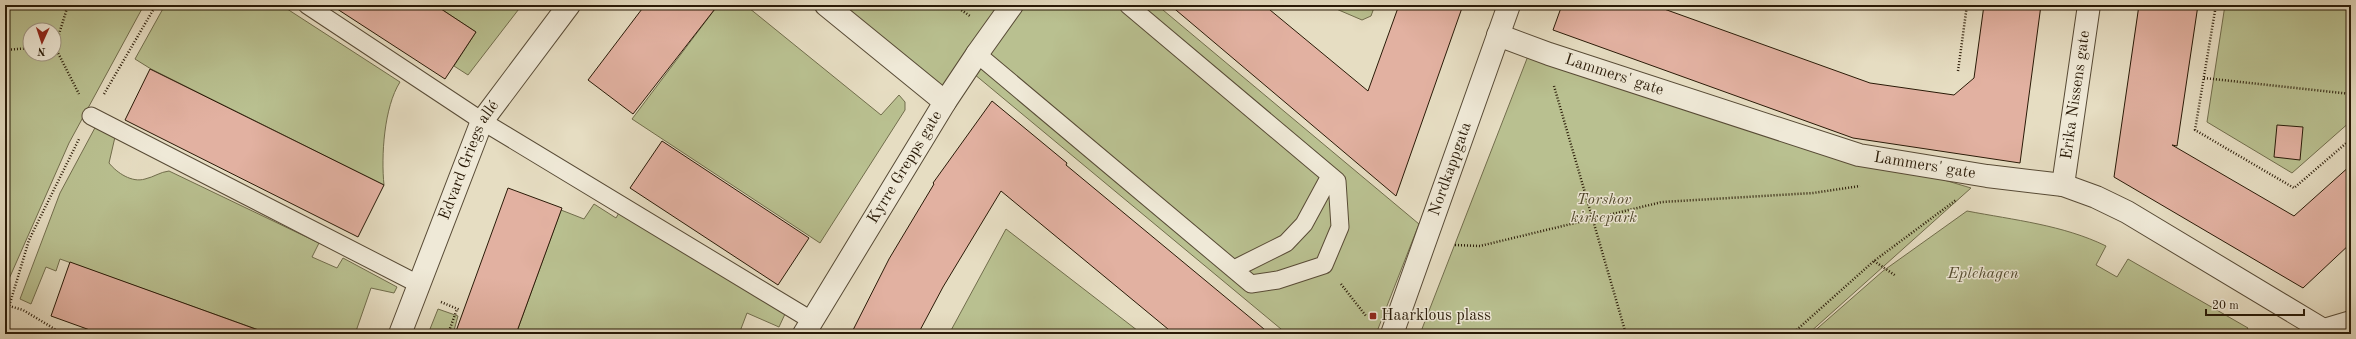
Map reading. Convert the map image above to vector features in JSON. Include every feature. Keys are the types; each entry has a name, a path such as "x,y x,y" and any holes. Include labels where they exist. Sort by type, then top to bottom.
{"street":[{"name":"Edvard Griegs allé","path":"400,334 482,121 569,5"},
{"path":"826,5 945,102"},
{"name":"Kyrre Grepps gate","path":"808,327 945,102 1012,5"},
{"name":"Nordkappgata","path":"1392,334 1509,5"},
{"name":"Erika Nissens gate","path":"2063,185 2089,5"},
{"name":"Lammers' gate","path":"1498,35 1549,54 1859,155 1987,176 2063,185 2096,197 2127,212 2327,332"},
{"path":"2327,332 2351,322"}],"lane":[{"path":"307,5 482,121 808,327"},
{"path":"977,54 1251,284 1278,280 1324,265 1340,227 1337,181 1128,5"},
{"path":"90,116 420,285"},
{"path":"1234,269 1286,243 1304,224 1330,176"}],"path":[{"path":"62,23 68,5"},
{"path":"5,320 28,240 90,116 156,5"},
{"path":"954,5 976,21"},
{"path":"1790,5 1861,5"},
{"path":"1958,71 1968,5"},
{"path":"2216,5 2196,130 2294,188 2351,139"},
{"path":"5,50 22,49"},
{"path":"1549,54 1554,87 1626,334"},
{"path":"62,62 90,116"},
{"path":"2204,78 2351,94"},
{"path":"1792,334 1874,261 1987,176"},
{"path":"1455,245 1480,246 1592,217 1662,202 1813,193 1865,186"},
{"path":"1874,261 1896,276"},
{"path":"1324,265 1366,316"},
{"path":"435,300 458,309 448,334"},
{"path":"9,306 23,310 63,334"}],"green space":[{"path":"5,5 144,5 69,143 5,288"},
{"path":"165,5 241,7 281,5 400,82 390,105 387,118 383,160 384,185 151,69 135,59"},
{"path":"435,5 522,5 468,75 454,66 476,32"},
{"path":"718,5 750,5 749,8 881,115 899,95 905,102 905,110 820,243 632,119"},
{"path":"822,5 1157,5 1419,224 1376,334 1287,334 968,69 945,102"},
{"path":"1327,5 1375,5 1371,16 1362,20"},
{"path":"2225,5 2351,5 2351,121 2292,173 2207,122"},
{"name":"Torshov kirkepark","path":"1528,56 1971,188 1808,334 1420,334"},
{"path":"97,124 115,137 109,163 125,176 135,180 140,180 169,171 319,243 312,257 337,268 343,258 397,287 394,293 371,288 355,334 270,334 60,259 56,271 46,267 31,304 20,299 60,193"},
{"path":"594,204 616,218 620,211 785,314 779,327 747,313 739,334 516,334 561,210 584,219"},
{"name":"Eplehagen","path":"1967,211 2056,228 2090,239 2106,246 2096,265 2117,277 2128,259 2248,328 2244,334 1811,334 1883,271"},
{"path":"1006,229 1142,334 949,334"},
{"path":"438,309 458,316 453,334 428,334"}],"building":[{"path":"331,5 435,5 476,32 445,79"},
{"path":"645,5 718,5 633,114 588,80"},
{"path":"1170,5 1264,5 1368,91 1399,5 1463,5 1396,196"},
{"path":"1562,5 1653,5 1870,83 1954,95 1974,78 1984,5 2041,5 2020,163 1853,138 1553,30"},
{"path":"2139,5 2198,5 2177,146 2172,145 2294,216 2351,165 2351,243 2303,288 2114,177"},
{"path":"150,69 384,185 358,237 125,120"},
{"path":"992,101 1067,163 1066,165 1270,334 1174,334 1001,191 943,287 918,334 851,334 889,259 934,184 933,183"},
{"path":"2277,125 2303,127 2300,160 2274,157"},
{"path":"662,141 809,238 778,285 630,188"},
{"path":"508,188 562,208 516,334 455,334"},
{"path":"70,262 261,331 260,334 101,334 51,316"}],"place":[{"name":"Haarklous plass","path":"1373,316"}]}
